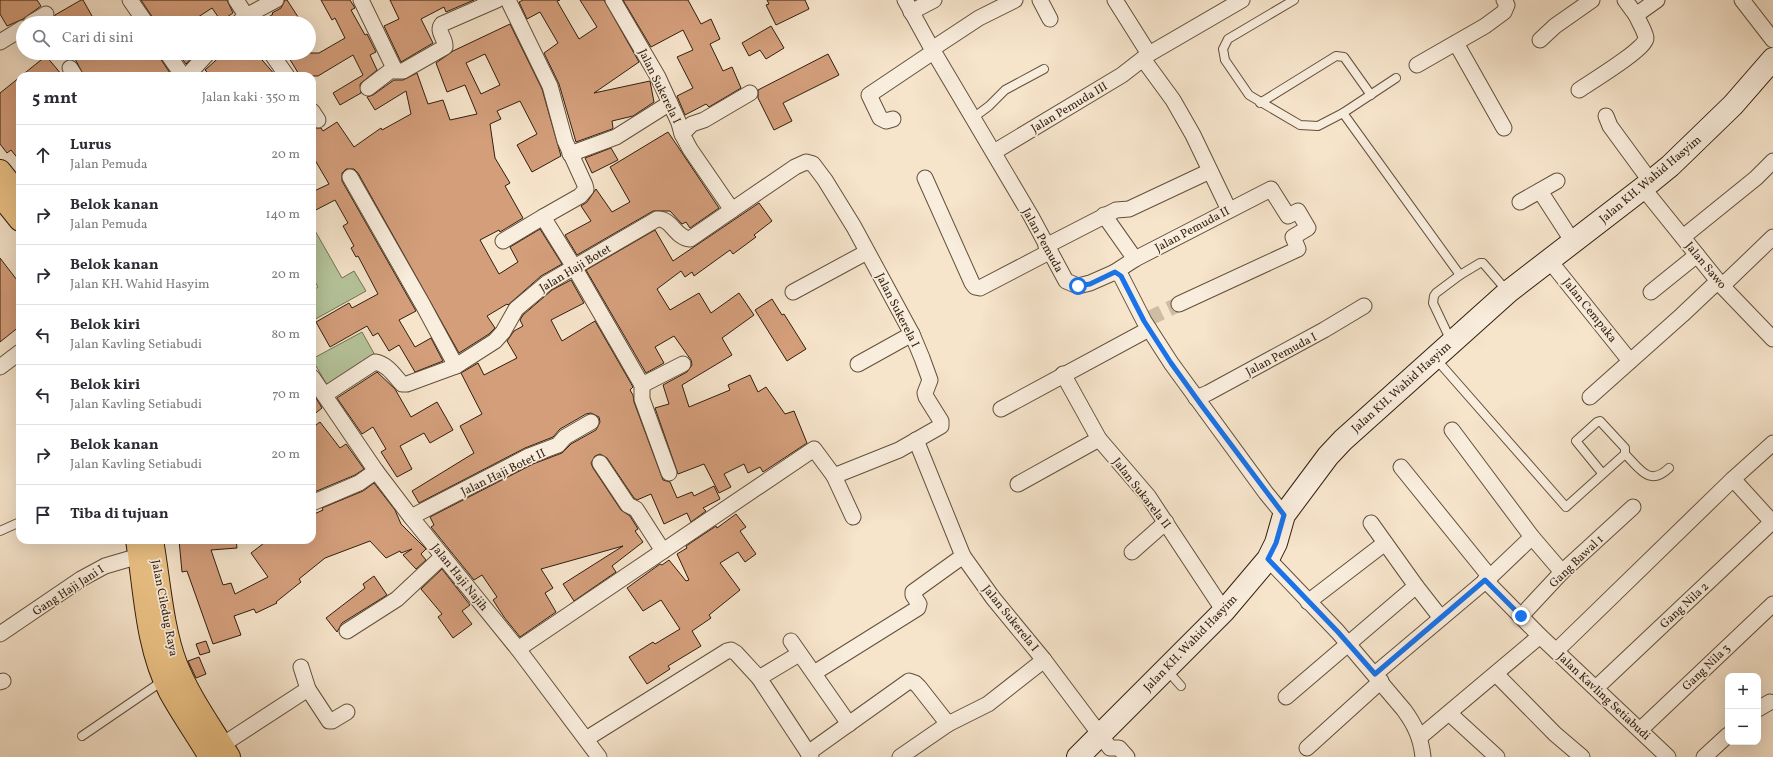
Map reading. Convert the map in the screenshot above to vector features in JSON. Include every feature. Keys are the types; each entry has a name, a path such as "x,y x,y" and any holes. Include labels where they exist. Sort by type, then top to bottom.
{"main road":[{"path":"0,171 16,191"},
{"path":"0,195 16,215"},
{"name":"Jalan Ciledug Raya","path":"143,545 150,632 165,679 170,691 221,753"},
{"name":"Jalan Ciledug Raya","path":"143,545 175,663 221,753"}],"street":[{"path":"130,0 141,16"},
{"path":"236,0 243,16"},
{"path":"252,16 276,0"},
{"path":"362,0 396,71 403,71 442,50 445,45 440,31 442,24 498,0"},
{"path":"461,15 462,9 479,0"},
{"path":"503,242 580,196 586,189 570,154 550,86 508,0"},
{"name":"Jalan Sukerela I","path":"613,0 658,77 679,123 682,134 690,149 732,210 794,167 806,162 813,164 826,180 912,334 922,358 930,380 925,393 926,397 941,422 941,426 916,440 963,556 993,598 1044,660 1099,735 1110,748 1119,748 1127,757"},
{"path":"908,6 934,0"},
{"path":"893,119 886,121 880,118 870,99 870,93 979,18 1015,0"},
{"path":"1040,0 1050,19"},
{"path":"1116,0 1146,56 1174,100 1229,210"},
{"name":"Jalan Pemuda III","path":"994,152 1122,75 1146,56 1242,0"},
{"path":"1417,66 1485,26 1504,12 1506,5 1504,0"},
{"path":"1540,40 1555,26 1592,0"},
{"path":"1579,90 1629,56 1645,42 1646,38 1636,15 1625,0"},
{"path":"1636,15 1657,0"},
{"path":"1742,0 1773,40"},
{"path":"1754,0 1773,27"},
{"name":"Jalan Pemuda","path":"908,6 932,50 1031,216 1047,249 1066,280 1078,286 1090,284 1115,272"},
{"path":"0,42 16,32"},
{"path":"1456,43 1504,128"},
{"name":"Jalan KH. Wahid Hasyim","path":"1078,757 1224,611 1268,559 1276,543 1284,515 1328,456 1343,440 1434,356 1508,292 1647,185 1714,125 1773,59"},
{"path":"172,60 180,72"},
{"path":"191,72 202,60"},
{"path":"277,60 285,72"},
{"path":"368,88 394,68"},
{"path":"682,134 692,124 704,120 750,93"},
{"path":"570,154 616,137 670,103"},
{"name":"Jalan Sawo","path":"1606,116 1610,126 1647,185 1683,237 1720,283 1773,338"},
{"path":"1683,237 1750,183 1773,161"},
{"path":"925,178 972,283 976,287 980,288 1104,215 1116,210 1128,209 1210,171"},
{"path":"350,177 456,366"},
{"path":"1520,202 1557,181"},
{"name":"Jalan Pemuda II","path":"1115,272 1135,259 1271,188 1288,216 1298,211 1308,228 1293,237 1298,249 1179,304"},
{"path":"1540,191 1573,242"},
{"name":"Jalan Haji Botet","path":"326,394 375,362 386,366 402,384 407,384 456,366 495,341 503,332 516,309 547,283 657,219 662,218 666,220 681,237 690,239 732,210"},
{"path":"1104,215 1135,259"},
{"path":"543,217 574,267 642,385 642,399 669,473"},
{"path":"1590,397 1773,236"},
{"path":"793,292 867,252"},
{"path":"1651,292 1697,255"},
{"name":"Jalan Cempaka","path":"1549,260 1630,361"},
{"path":"1115,272 1121,276 1147,323 1196,398 1284,515"},
{"name":"Jalan Pemuda I","path":"1196,398 1208,393 1324,330 1364,306"},
{"path":"1001,409 1063,374 1147,323"},
{"path":"858,364 912,334"},
{"path":"0,366 16,355"},
{"path":"642,385 682,364"},
{"name":"Jalan Sukarela II","path":"1063,374 1099,439 1148,496 1224,611"},
{"name":"Jalan Haji Najih","path":"316,381 376,471 411,517 518,649 599,757"},
{"name":"Jalan Haji Botet II","path":"411,517 530,456 558,445 565,437 591,422"},
{"path":"1452,430 1532,537 1562,572"},
{"path":"1018,484 1099,439"},
{"path":"834,476 881,458 916,440"},
{"path":"1556,650 1733,479 1773,443"},
{"path":"518,649 814,449 834,476 853,517"},
{"path":"600,463 628,506 636,509 663,551"},
{"name":"Jalan Kavling Setiabudi","path":"1401,467 1487,578 1521,616 1540,636 1668,757"},
{"path":"316,501 359,483 376,471"},
{"path":"1733,479 1773,523"},
{"name":"Gang Bawal 1","path":"1521,616 1562,572 1633,508"},
{"path":"1132,552 1166,522"},
{"path":"1371,523 1441,618"},
{"name":"Gang Nila 2","path":"1596,688 1773,523"},
{"path":"1307,748 1435,622 1532,537"},
{"path":"1308,602 1385,543"},
{"name":"Gang Haji Jani I","path":"0,634 87,576 143,545"},
{"path":"347,631 396,599 443,556"},
{"path":"814,673 918,608 919,604 913,595 913,592 963,556"},
{"path":"1268,559 1349,644 1378,677 1413,722 1420,737 1422,756"},
{"path":"1286,697 1416,586"},
{"name":"Gang Nila 3","path":"1640,730 1773,604"},
{"path":"1420,737 1540,636"},
{"path":"791,641 849,724"},
{"path":"586,739 727,651 731,650 736,653 759,678 810,755 849,724 909,681 915,683 919,687 948,724"},
{"path":"759,678 799,654"},
{"path":"900,757 948,724 988,704 1044,660"},
{"path":"301,667 308,689 329,721 332,721 347,712"},
{"path":"1496,674 1554,734 1582,757"},
{"path":"221,753 308,689"},
{"path":"1449,713 1497,757"},
{"path":"1704,757 1725,738"}],"lane":[{"path":"1294,0 1228,39 1223,49 1226,60 1249,95 1260,103 1300,125 1318,126 1343,113 1396,78"},
{"path":"1260,103 1336,56 1340,55 1344,57 1371,95"},
{"path":"973,118 990,106 1005,90 1044,69"},
{"path":"1343,113 1460,275"},
{"path":"1451,341 1433,303 1436,293 1460,275 1480,263 1483,263 1508,292"},
{"path":"1434,356 1566,507 1602,473 1625,454"},
{"path":"1602,473 1576,441 1597,422 1602,422 1625,448 1625,454 1647,476 1654,477 1661,475 1669,468"},
{"path":"0,531 16,524"},
{"path":"1166,668 1181,686"},
{"path":"82,736 165,679"}],"green space":[{"path":"316,232 342,278 354,271 366,291 316,319 316,288 318,287 316,283"},
{"path":"362,332 376,357 327,385 316,366 316,357"}],"building":[{"path":"0,0 37,0 41,6 27,16 16,16 16,22 7,26 0,14"},
{"path":"83,0 92,16 55,16"},
{"path":"141,0 227,0 233,13 228,16 218,16 212,8 200,16 152,16"},
{"path":"285,0 287,0 297,16 270,16 273,14 272,13 281,8"},
{"path":"321,0 350,0 355,8 351,10 365,35 367,34 376,52 370,55 377,70 360,84 361,93 340,105 333,93 363,75 353,55 318,76 316,76 316,72 298,72 290,60 316,60 316,53 319,53 345,38 335,18 332,20"},
{"path":"390,0 474,0 446,12 444,7 421,19 433,43 401,62 384,26 399,19"},
{"path":"523,0 560,0 557,1 579,39 597,27 580,0 604,0 639,62 594,93 650,81 654,102 633,116 612,121 612,129 576,142 559,84 544,53 558,43 540,12 527,19 519,2"},
{"path":"623,0 688,0 701,24 711,19 720,39 710,44 723,71 732,67 741,88 709,107 706,104 685,115 677,96 693,88 677,57 693,50 683,30 651,47"},
{"path":"767,0 805,0 809,9 776,25 766,5 769,4"},
{"path":"510,24 542,89 561,156 532,172 517,145 537,134 520,101 497,111 501,119 490,124 495,158 510,183 505,186 523,218 500,232 499,230 480,240 499,274 518,262 510,247 540,229 562,264 541,276 508,305 507,304 487,316 495,328 489,334 459,353 358,173 354,169 346,169 342,173 342,181 416,311 399,320 415,347 431,338 443,361 415,372 399,345 389,351 378,333 373,336 367,326 330,347 316,322 349,303 352,308 378,294 358,256 356,257 351,248 354,246 343,226 348,223 335,200 316,210 316,190 329,184 316,162 316,128 321,128 323,131 337,122 354,147 381,128 382,130 411,114 406,91 375,110 367,97 373,95 394,80 403,80 417,73 428,104 443,100 450,120 477,114 465,85 447,92 436,63 453,51","holes":["485,54 500,85 481,94 466,63"]},
{"path":"771,26 784,48 766,59 760,50 749,56 742,43"},
{"path":"828,54 839,75 783,103 792,121 774,130 758,98 758,90"},
{"path":"41,60 49,60 59,72 26,72"},
{"path":"76,60 161,60 169,72 82,72"},
{"path":"183,60 190,60 186,64"},
{"path":"216,60 262,60 273,72 207,72 205,70"},
{"path":"16,80 16,156 11,150 7,153 0,144 0,93"},
{"path":"668,132 719,208 690,228 686,222 682,224 670,211 653,211 577,255 565,235 591,221 581,206 587,202 596,189 612,212 630,202 610,167"},
{"path":"611,148 618,160 592,173 585,158"},
{"path":"759,203 772,221 754,235 756,237 733,254 730,250 694,276 692,272 685,277 681,271 657,289 670,310 699,293 711,313 739,293 754,315 722,338 732,355 682,385 689,407 730,390 728,385 750,375 758,392 766,387 785,414 794,411 807,443 763,472 760,467 748,473 744,464 724,474 731,487 719,493 704,464 678,474 655,408 669,404 663,385 687,372 692,365 691,360 674,336 655,347 664,363 646,373 586,270 655,230 673,261"},
{"path":"0,258 16,279 16,329 0,342"},
{"path":"571,280 584,303 551,320 562,341 595,321 633,387 630,390 663,480 670,482 677,498 692,492 694,496 714,486 720,499 703,508 706,511 691,522 687,513 664,524 651,494 637,500 634,498 607,458 600,454 595,456 591,463 593,468 621,510 630,516 638,529 635,531 643,542 612,566 616,572 574,601 563,584 623,546 541,569 553,588 545,593 556,612 520,637 493,600 497,597 482,575 474,580 431,527 434,525 430,517 533,464 562,453 571,444 596,430 600,422 599,417 591,413 586,414 560,429 553,437 525,448 419,503 412,491 474,453 460,426 482,414 461,373 478,363 484,375 517,358 507,341 514,331 523,326 520,320 523,315 552,290"},
{"path":"772,299 782,315 784,314 806,349 787,361 755,310"},
{"path":"377,372 395,389 411,417 437,402 453,430 430,443 424,433 400,446 412,469 397,477 381,452 386,449 373,427 362,434 337,398"},
{"path":"316,398 322,408 316,413"},
{"path":"320,422 340,448 346,444 364,469 355,475 316,491 316,425"},
{"path":"374,483 395,510 401,524 426,549 421,554 426,560 416,569 403,555 412,549 401,553 400,551 386,558 370,541 325,558 299,579 301,582 276,602 277,603 256,613 254,609 234,616 241,635 213,644 187,571 182,572 179,544 236,544 237,548 211,550 223,585 231,583 235,594 268,577 251,553 263,544 316,544 316,513 323,510 322,508 363,491"},
{"path":"736,514 746,527 740,531 756,554 745,562 738,552 720,563 740,590 709,615 711,618 692,631 701,646 668,666 670,669 647,684 629,657 653,642 655,644 680,629 661,600 643,611 627,588 660,564 662,565 669,560 686,581 689,580 677,554 687,548 686,546 716,526 717,528"},
{"path":"442,569 470,605 462,611 472,624 453,638 438,617 442,614 421,589"},
{"path":"374,576 387,595 342,623 337,632 326,618 365,588 363,584"},
{"path":"206,641 210,652 200,655 196,644"},
{"path":"199,657 206,674 196,678 188,661"}],"tunnel":[{"path":"1148,319 1179,304"}],"route":[{"path":"1078,286 1090,284 1115,272 1121,276 1144,321 1171,363 1266,493 1284,515 1276,543 1268,559 1338,632 1375,674 1485,580 1521,616"}]}
